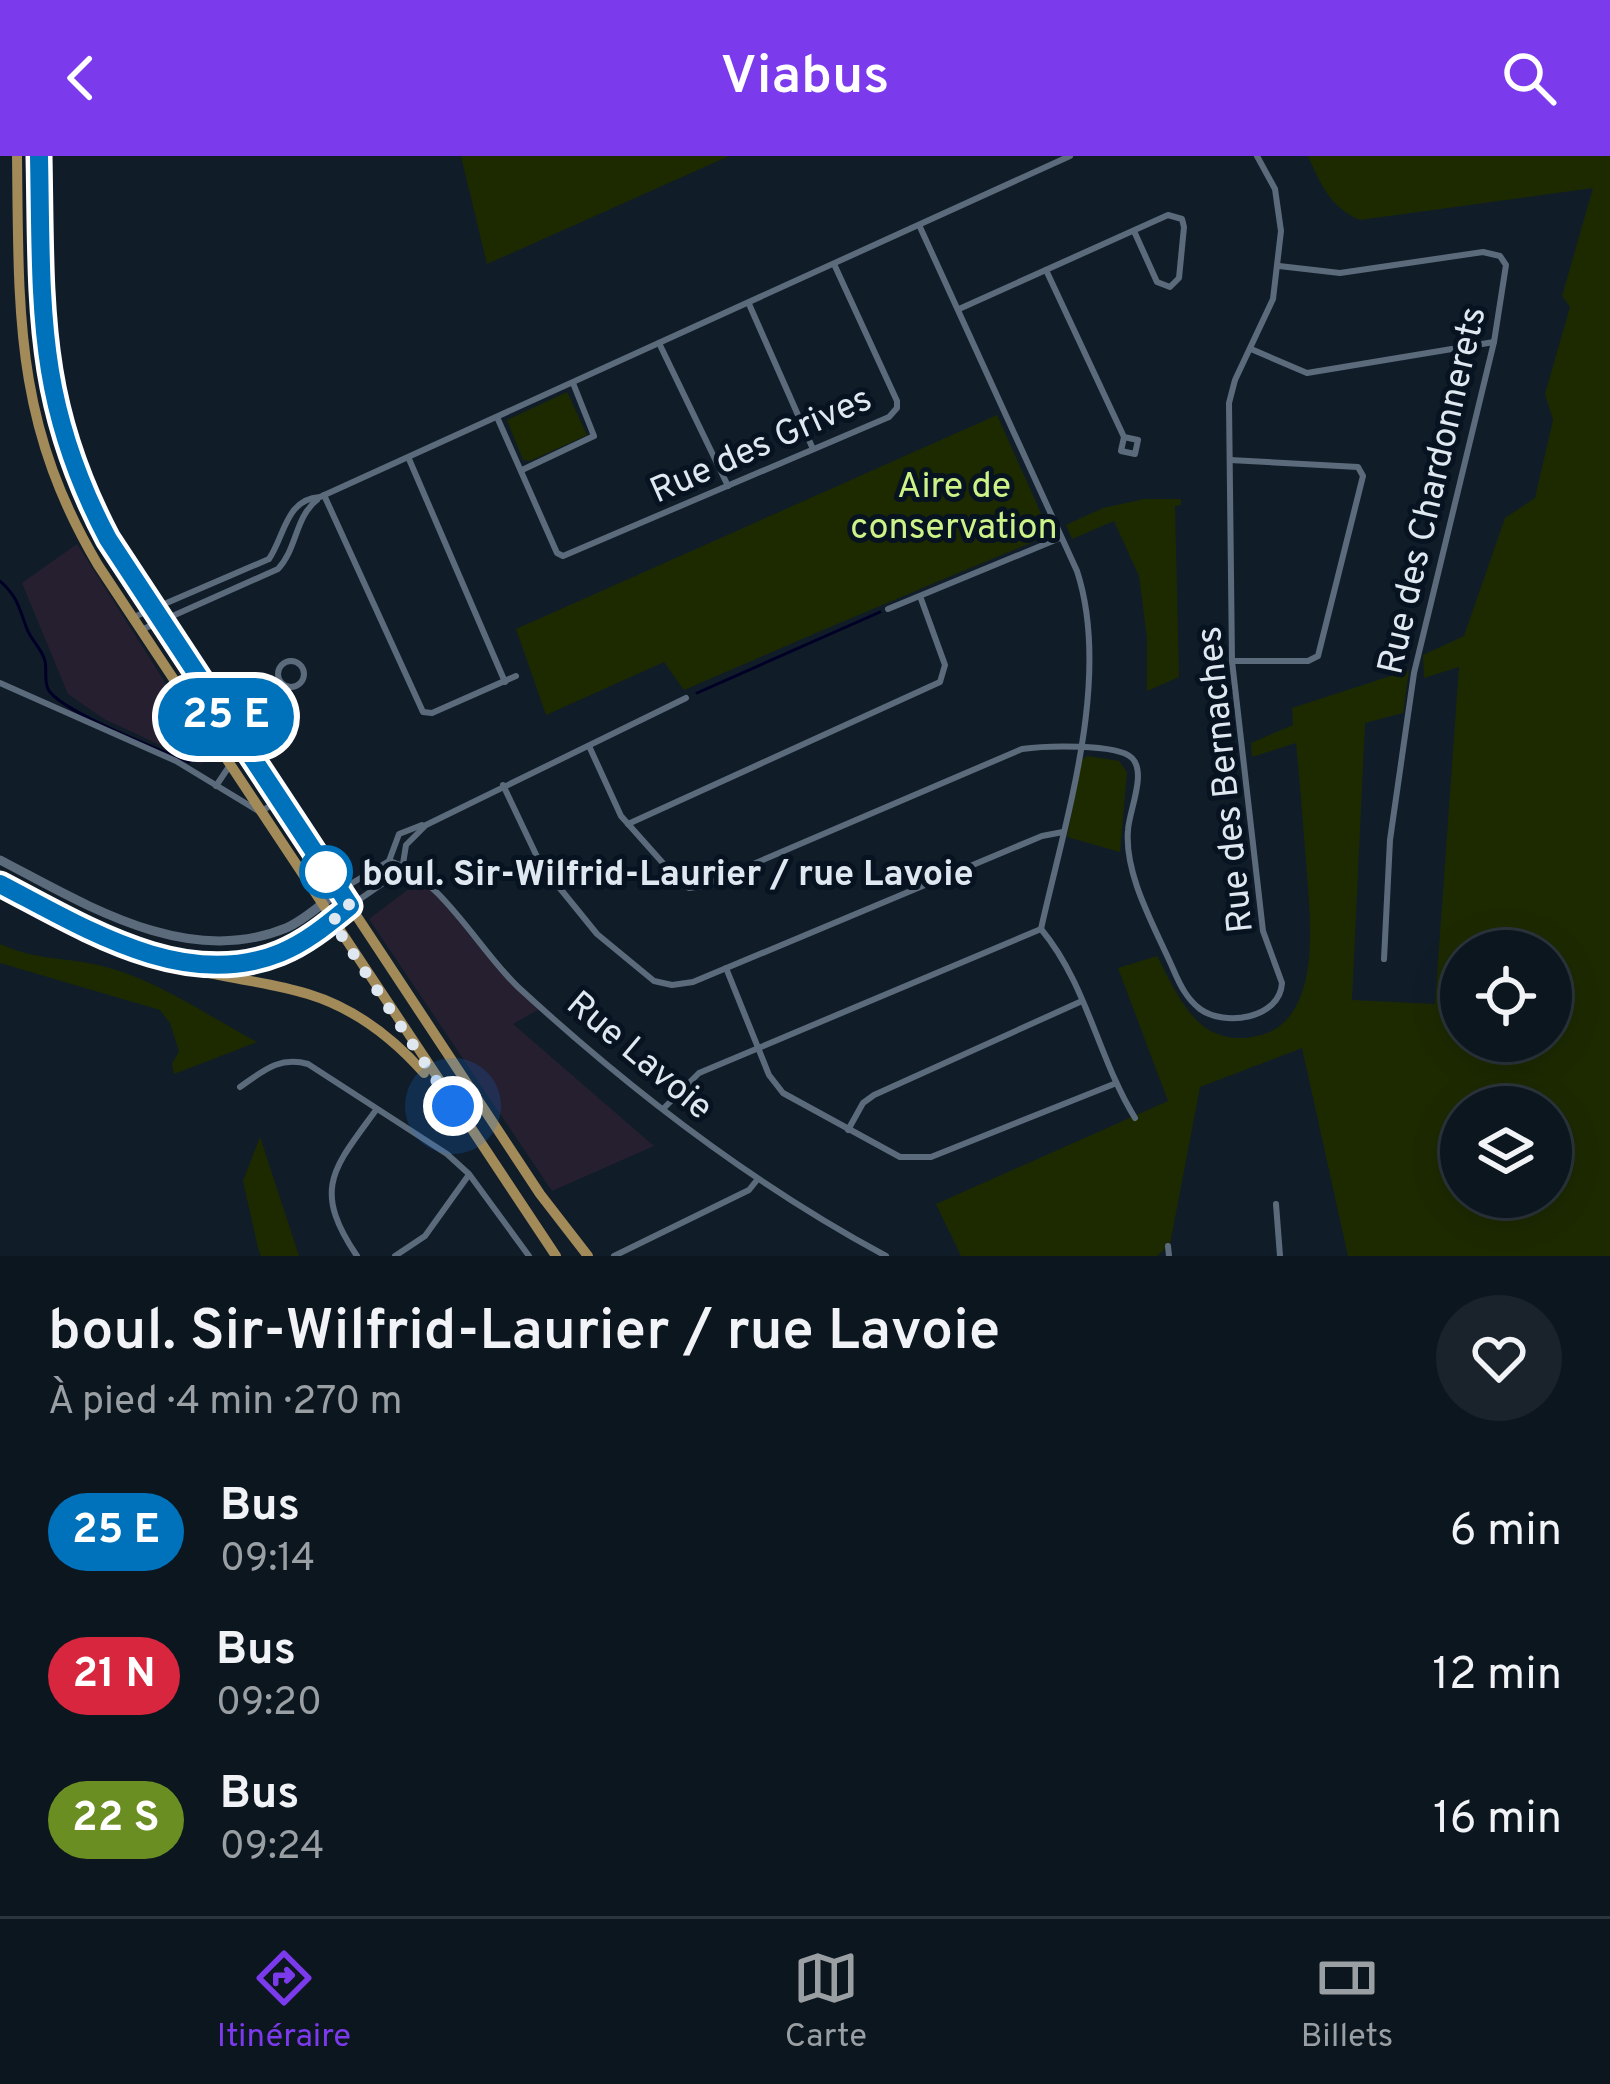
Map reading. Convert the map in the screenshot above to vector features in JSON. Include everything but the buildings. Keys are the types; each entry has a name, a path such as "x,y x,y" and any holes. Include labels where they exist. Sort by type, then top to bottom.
{"main road":[{"path":"17,156 23,350 38,431 82,538 556,1256"},
{"path":"39,156 41,310 58,417 89,503 339,891 540,1194 587,1256"},
{"path":"153,956 332,1003 385,1034 453,1106"}],"street":[{"path":"133,618 158,615 283,566 305,510 322,496 1070,156"},
{"name":"Rue des Bernaches","path":"628,824 682,884 697,887 993,759 1039,747 1125,753 1136,766 1127,836 1131,862 1184,992 1202,1010 1226,1019 1272,1005 1282,992 1282,983 1263,931 1232,661 1231,392 1273,299 1279,266 1280,204 1257,156"},
{"path":"959,309 1168,215 1182,219 1179,278 1170,287 1156,282 1134,231"},
{"path":"920,227 1085,596 1092,669 1041,929 1062,958 1114,1084 1135,1118"},
{"name":"Rue des Chardonnerets","path":"1279,266 1340,273 1492,253 1506,265 1494,342 1414,673 1390,840 1384,959"},
{"name":"Rue des Grives","path":"521,470 557,554 563,556 889,417 897,408 833,263"},
{"path":"1046,270 1124,437"},
{"path":"749,304 813,448"},
{"path":"1251,349 1306,373 1494,342"},
{"path":"659,344 728,486"},
{"path":"497,417 521,470 595,436 573,382"},
{"path":"409,458 505,682"},
{"path":"1230,460 1358,466 1363,476 1318,656 1309,661 1232,661"},
{"path":"141,630 158,615 274,554 296,506 322,496"},
{"path":"322,496 423,712 432,713 516,676"},
{"path":"888,609 1060,538"},
{"path":"259,564 263,575"},
{"path":"589,746 628,824 940,682 945,665 920,596"},
{"path":"297,663 303,670 301,682 290,688 282,684 278,677 282,665 297,663"},
{"path":"0,683 126,737 260,812 280,800"},
{"path":"223,713 282,684"},
{"path":"1,860 135,926 209,940 252,939 291,926 389,861 399,834 686,698"},
{"path":"216,786 230,765"},
{"path":"502,785 541,865 597,934 663,984 681,985 726,968 1042,836 1063,832"},
{"path":"0,884 83,928 153,956 243,963 278,954 332,921 404,866 406,844 425,825"},
{"name":"Rue Lavoie","path":"389,861 422,879 516,985 662,1110 757,1180 886,1256"},
{"path":"662,1110 691,1078 757,1046 1041,929"},
{"path":"726,968 769,1075 783,1093 900,1157 920,1160 1114,1084"},
{"path":"848,1130 863,1103 874,1095 1082,1001"},
{"path":"240,1088 289,1059 308,1064 447,1154 469,1174 529,1256"},
{"path":"357,1256 338,1221 330,1193 338,1164 376,1110"},
{"path":"395,1256 425,1236 469,1174"},
{"path":"614,1256 749,1190 757,1180"},
{"path":"1276,1204 1280,1256"},
{"path":"861,1254 866,1245"}],"shaded area":[{"path":"77,544 212,756 201,764 104,719 68,694 22,583"},
{"path":"422,879 516,985 543,1007 513,1024 654,1146 552,1191 369,919"}],"green space":[{"path":"461,156 729,156 487,264"},
{"path":"1308,156 1610,156 1610,1256 1348,1256 1302,1048 1200,1087 1170,1244 1157,1256 961,1256 936,1204 1168,1101 1118,968 1157,956 1190,1012 1212,1032 1226,1037 1270,1032 1289,1017 1301,996 1310,942 1296,743 1252,757 1251,743 1293,725 1292,708 1409,670 1403,713 1365,723 1352,1000 1435,1004 1440,934 1440,1062 1572,1062 1572,930 1440,930 1459,667 1424,678 1423,655 1464,636 1505,518 1535,498 1553,420 1545,394 1570,307 1562,296 1593,188 1360,220 1334,202"},
{"path":"567,392 587,435 523,460 507,420"},
{"name":"Aire de conservation","path":"997,415 1047,527 1043,538 684,690 664,662 546,715 516,629"},
{"path":"1144,499 1181,499 1181,505 1175,506 1179,677 1147,691 1147,638 1139,576 1114,521 1072,539 1066,525 1103,508"},
{"path":"1082,759 1119,761 1127,772 1120,852 1067,837"},
{"path":"0,944 122,972 257,1042 174,1074 172,1064 179,1051 170,1023 160,1010 0,963"},
{"path":"260,1137 299,1256 261,1256 258,1248 243,1181"}],"waterway":[{"path":"0,581 44,657 47,686 56,698 112,730 189,762"},
{"path":"697,693 880,612"}],"bus line":[{"path":"0,884 127,947 153,956 199,961 243,963 278,954 318,932 350,906 108,539 79,481 63,438 44,340 39,156"}],"place":[{"name":"boul. Sir-Wilfrid-Laurier / rue Lavoie","path":"326,872"}],"route":[{"path":"326,872 320,861 350,906 332,921 453,1106"}]}
